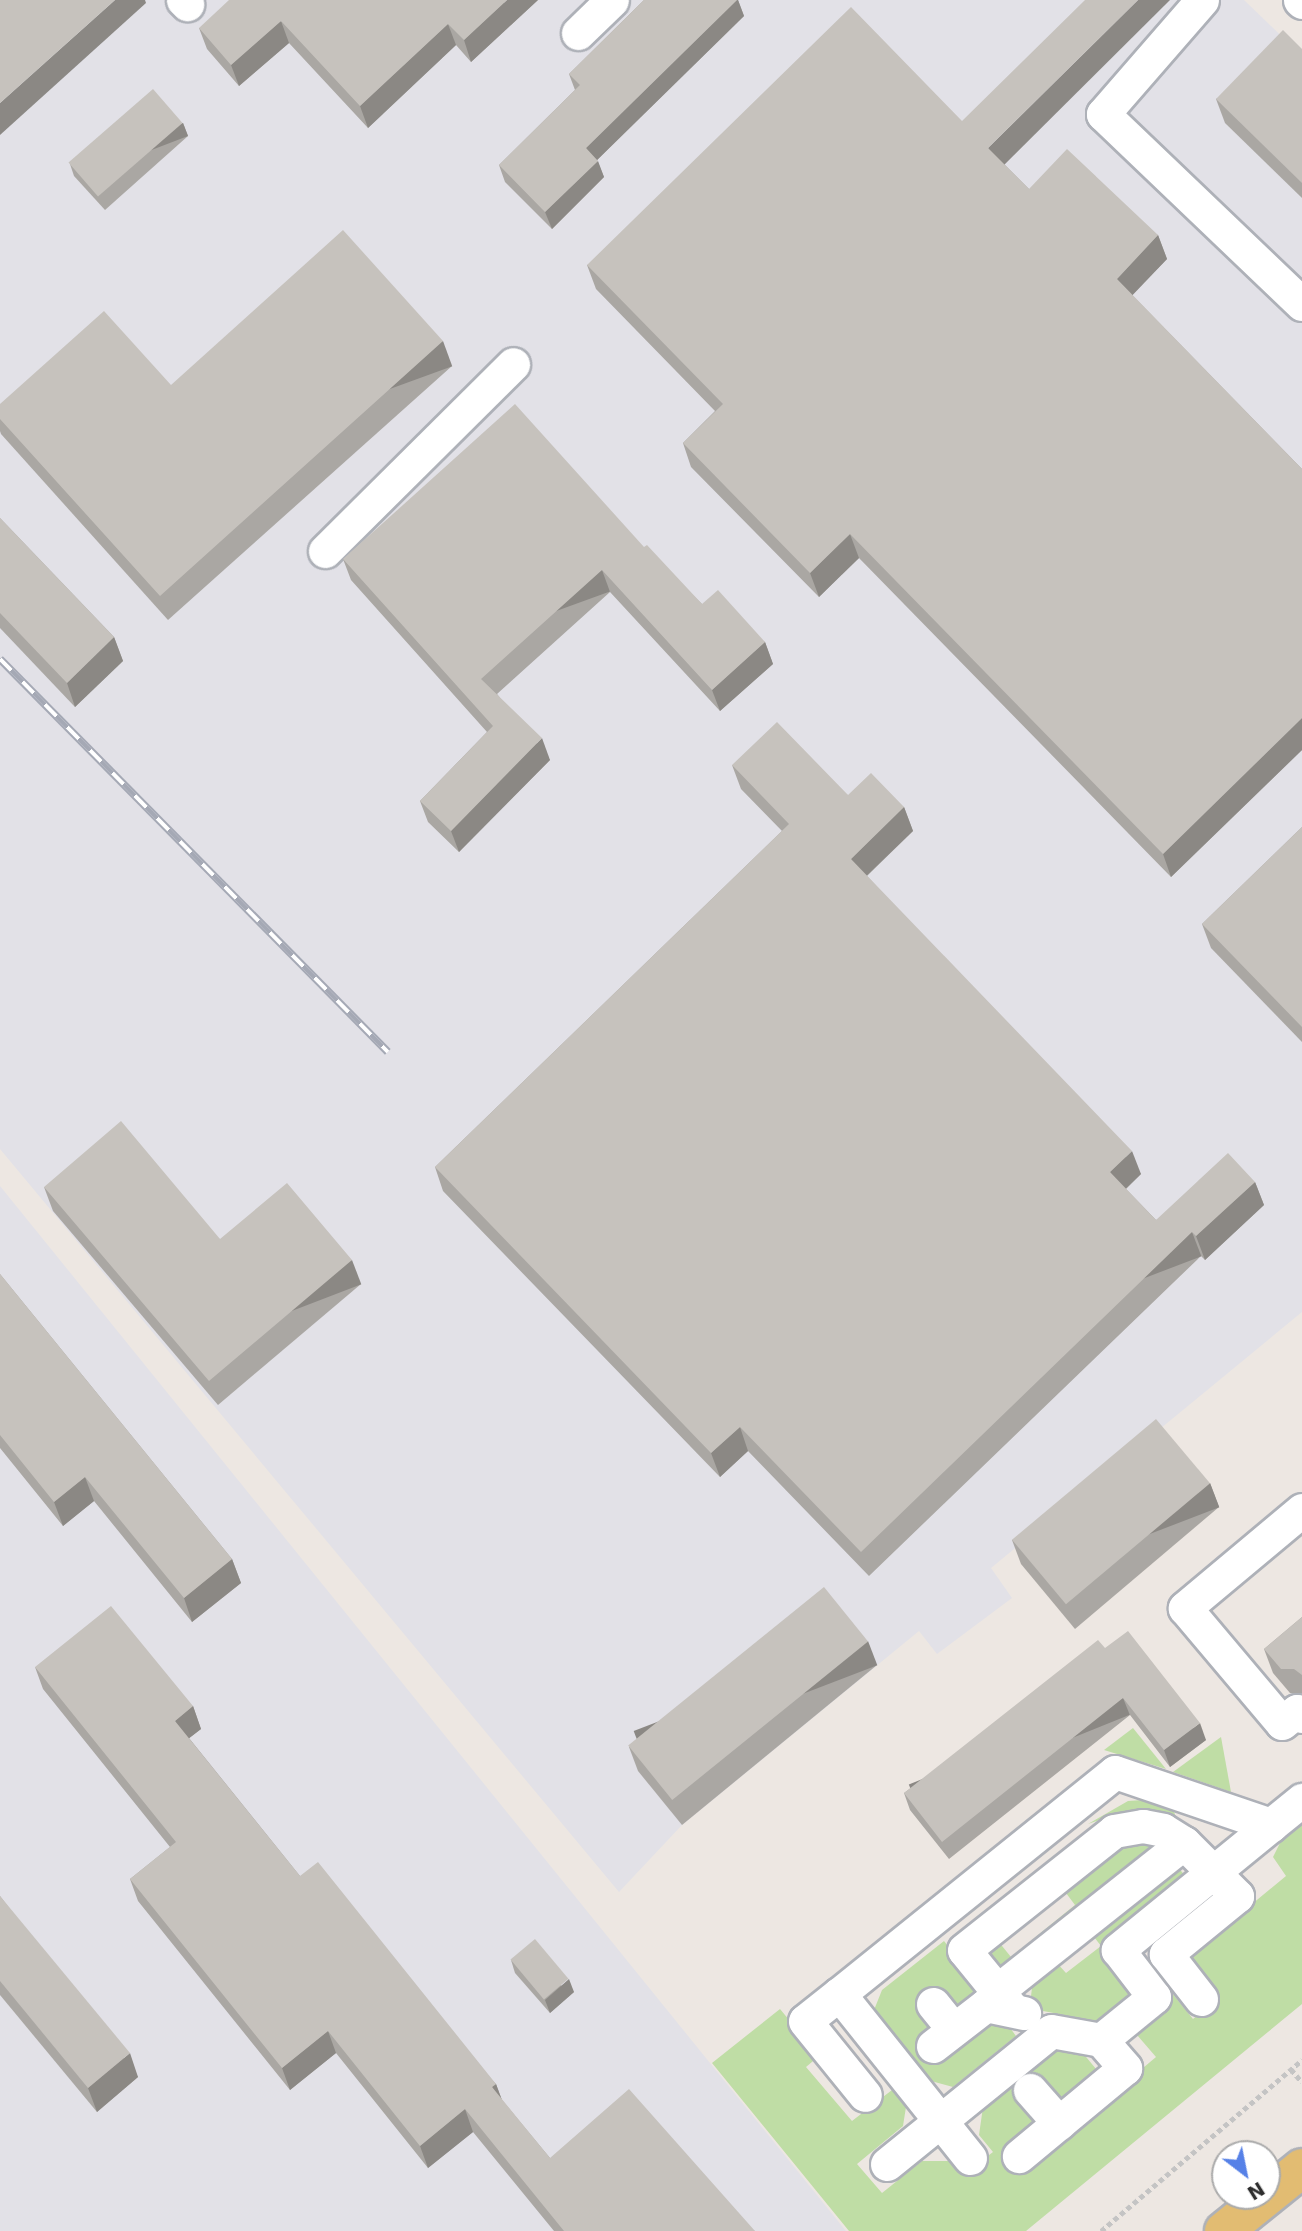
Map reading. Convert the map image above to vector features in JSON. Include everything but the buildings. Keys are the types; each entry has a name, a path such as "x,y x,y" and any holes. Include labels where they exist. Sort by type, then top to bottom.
{"main road":[{"path":"1224,2231 1302,2168"}],"lane":[{"path":"578,33 612,0"},
{"path":"1202,0 1103,114 1302,304"},
{"path":"325,551 513,364"},
{"path":"1302,1510 1185,1608 1282,1723 1297,1711 1302,1716"},
{"path":"865,2095 805,2021 1115,1772 1271,1825"},
{"path":"1101,2040 1154,1997 1118,1950 1302,1800"},
{"path":"1043,2037 1024,2013 1005,2001 964,1950 1114,1831 1153,1828 1184,1843 1216,1871 1237,1896 1166,1954 1201,1999"},
{"path":"940,2026 986,2005 1005,2001 1184,1843"},
{"path":"839,1994 970,2158"},
{"path":"887,2164 1051,2031 1101,2040 1125,2068 1019,2156"},
{"path":"1030,2090 1059,2123"}],"path":[{"path":"1101,2231 1302,2060"},
{"path":"1291,2069 1302,2082"}],"shaded area":[{"path":"0,0 1244,0 1302,56 1302,1312 991,1568 1012,1598 937,1654 919,1631 682,1825 619,1892 0,1149"},
{"path":"0,1186 846,2231 0,2231"}],"green space":[{"path":"1133,1728 1166,1769 1104,1750"},
{"path":"1221,1737 1231,1792 1173,1772"},
{"path":"1143,1800 1172,1805 1176,1818 1145,1814 1111,1816 1088,1824 1128,1801"},
{"path":"1302,1822 1302,2004 1026,2231 849,2231 712,2063 780,2009 819,2056 806,2067 852,2121 892,2090 906,2107 903,2126 857,2164 882,2193 922,2161 951,2161 963,2175 993,2152 979,2135 983,2107 1056,2047 1082,2052 1101,2075 1044,2123 1020,2172 1156,2057 1131,2028 1172,1993 1193,2019 1220,1996 1188,1957 1286,1876 1273,1857 1282,1839"},
{"path":"1131,1840 1160,1848 1001,1977 986,1958 988,1949 998,1941 1011,1957 1075,1905 1063,1889"},
{"path":"1175,1864 1188,1879 1105,1947 1143,1994 1107,2023 1043,2011 1031,1996 1033,1980 1056,1962 1066,1973 1101,1946 1091,1933"},
{"path":"944,1941 984,1991 980,2022 1005,2021 1016,2036 953,2087 931,2081 874,2010 882,1990"}],"railway":[{"path":"0,659 388,1052"}]}
